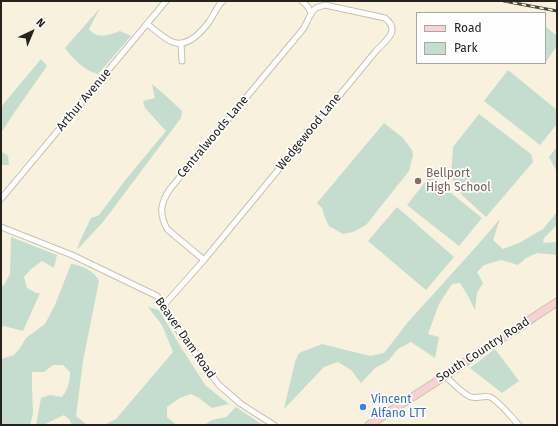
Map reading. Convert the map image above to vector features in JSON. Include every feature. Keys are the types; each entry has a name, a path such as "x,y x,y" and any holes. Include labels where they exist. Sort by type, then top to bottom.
{"main road":[{"name":"South Country Road","path":"369,425 557,302"}],"street":[{"name":"Arthur Avenue","path":"1,199 166,1"},
{"path":"148,24 175,44 187,43 209,22 219,4 223,1"},
{"path":"302,1 308,6 311,13"},
{"name":"Wedgewood Lane","path":"164,305 204,260 365,63 393,31 390,22 385,18 325,5 315,8 311,13"},
{"name":"Centralwoods Lane","path":"204,260 167,230 162,215 161,207 163,199 304,28 311,13"},
{"path":"181,44 182,61"},
{"name":"Beaver Dam Road","path":"1,227 72,255 157,296 164,305 175,326 221,387 241,404 274,425"},
{"path":"445,376 472,398 485,396 490,397 496,401 519,425"}],"green space":[{"path":"100,8 89,29 92,32 96,35 103,36 120,31 131,36 98,74 88,70 80,64 65,48"},
{"path":"546,27 557,36 557,46 546,62"},
{"path":"41,59 47,66 1,133 1,107"},
{"path":"508,70 557,110 557,124 540,145 484,101"},
{"path":"152,84 182,111 181,118 103,222 77,250 91,218 99,215 166,131 145,108 143,101 155,98"},
{"path":"479,114 531,154 533,162 486,217 462,195 451,176 453,147"},
{"path":"384,123 403,138 412,150 413,155 409,171 366,225 353,232 343,234 329,226 322,208 317,203"},
{"path":"557,147 557,181 556,170 549,157"},
{"path":"1,151 8,156 9,165 1,165"},
{"path":"430,176 482,218 459,246 407,205"},
{"path":"397,207 454,257 426,290 368,241"},
{"path":"557,212 557,225 544,238 543,243 557,242 557,255 537,253 526,258 518,265 501,260 484,265 477,272 483,283 477,293 475,310 460,283 452,284 439,304 428,334 439,337 435,358 411,342 398,349 388,361 375,368 361,383 351,370 338,362 324,367 284,409 295,362 299,353 322,344 370,356 384,353 408,322 500,219 493,240 503,249 519,243 543,229"},
{"path":"11,237 57,255 54,268 42,261 31,269 24,277 27,288 36,293 40,293 23,331 4,326 1,327 1,286 4,285 10,274"},
{"path":"71,264 87,269 97,277 99,281 83,361 76,416 87,425 72,425 70,420 64,415 43,425 36,425 41,398 50,395 62,397 66,391 70,379 70,372 63,365 53,365 44,372 32,372 33,414 30,425 1,425 1,359 14,355 26,338 45,324 55,305"},
{"path":"148,307 159,310 206,386 229,404 212,408 191,394 180,398 167,407 167,417 178,425 104,425 116,419 173,352 162,325"},
{"path":"495,349 519,381 502,393 470,368"},
{"path":"236,407 263,425 204,425 212,420 226,417"}],"railway":[{"path":"504,1 557,11"}],"place":[{"name":"Bellport High School","path":"418,181"},
{"name":"Vincent Alfano LTT","path":"363,407"}]}
